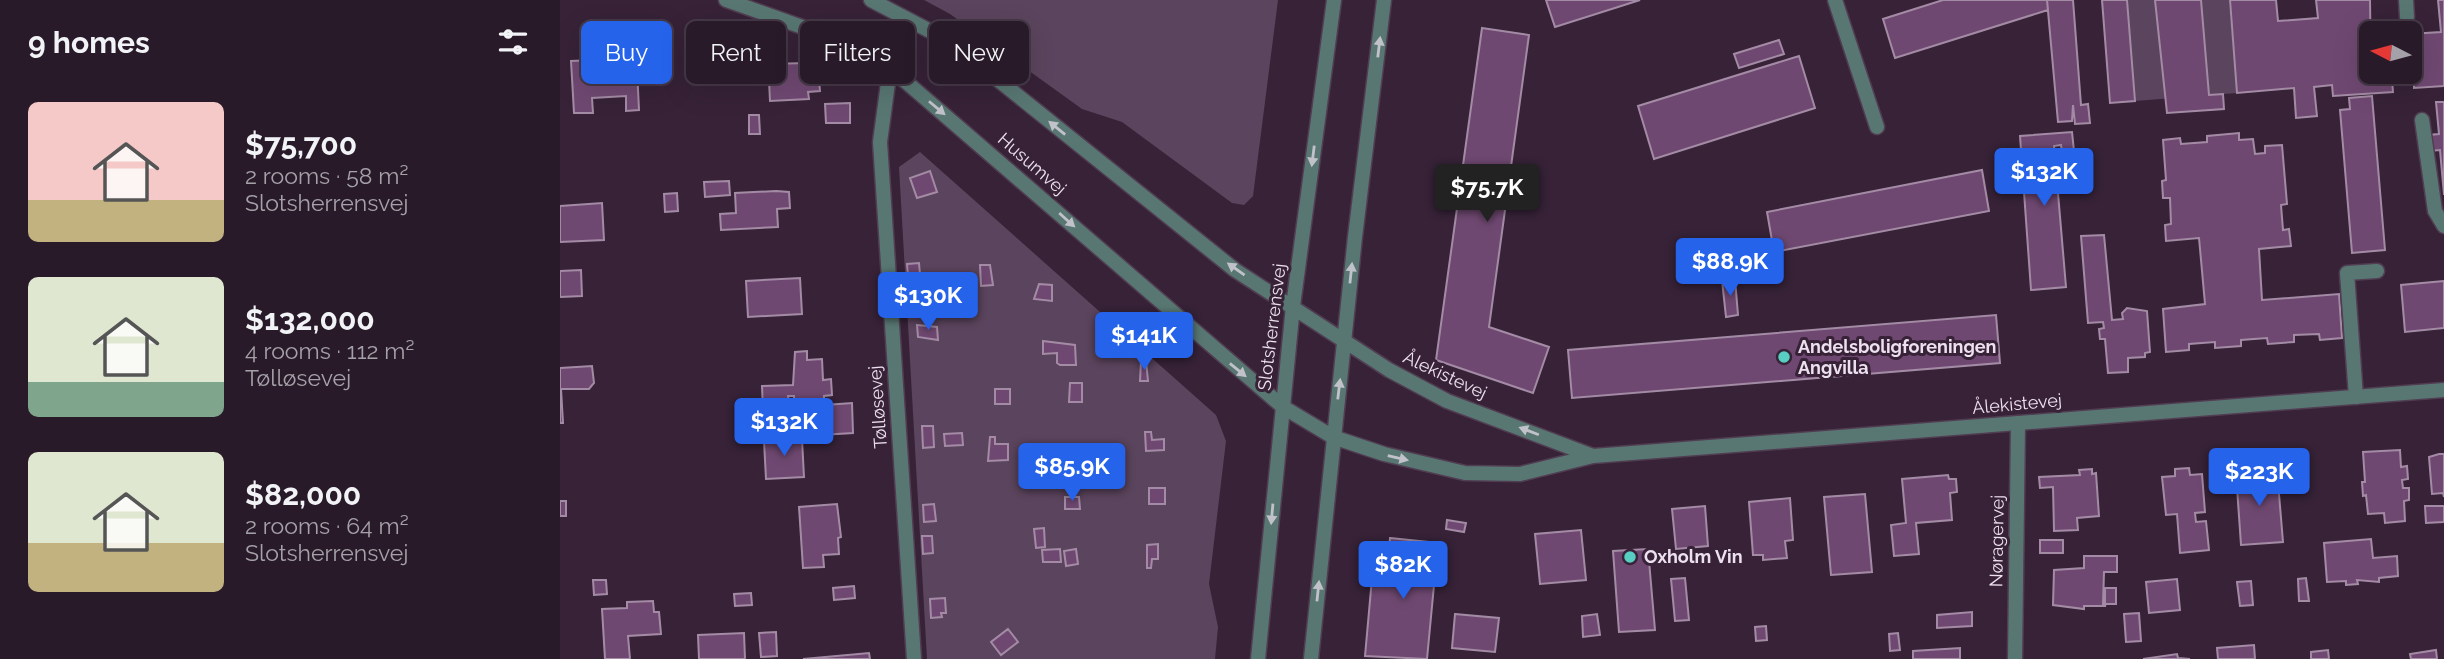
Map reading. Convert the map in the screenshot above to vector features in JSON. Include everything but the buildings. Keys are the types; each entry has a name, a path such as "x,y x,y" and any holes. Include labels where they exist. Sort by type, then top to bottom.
{"street":[{"name":"Husumvej","path":"726,0 800,26"},
{"path":"871,0 951,43 1235,270 1293,306"},
{"name":"Slotsherrensvej","path":"1258,659 1293,306 1334,0"},
{"path":"1311,659 1333,437 1384,0"},
{"path":"1835,0 1877,127"},
{"path":"2406,0 2407,16"},
{"name":"Tølløsevej","path":"888,84 880,142 914,659"},
{"name":"Husumvej","path":"909,84 1283,407"},
{"path":"2422,120 2435,211 2444,226"},
{"path":"2356,397 2347,274 2377,271"},
{"name":"Ålekistevej","path":"1293,306 1399,376 1447,401 1593,456"},
{"name":"Ålekistevej","path":"1283,407 1333,437 1384,454 1465,473 1520,474 1593,456 2444,390"},
{"name":"Nøragervej","path":"2015,659 2018,423"}],"shaded area":[{"path":"924,0 1278,0 1253,196 1244,205 1232,203 1122,122 1082,109 1029,71 1029,21 960,21"},
{"path":"2127,0 2229,0 2237,93 2135,101"},
{"path":"920,152 1216,415 1226,441 1209,584 1218,627 1215,659 927,659 899,167"}],"place":[{"name":"Andelsboligforeningen Angvilla","path":"1784,357"},
{"name":"Oxholm Vin","path":"1630,557"}]}
